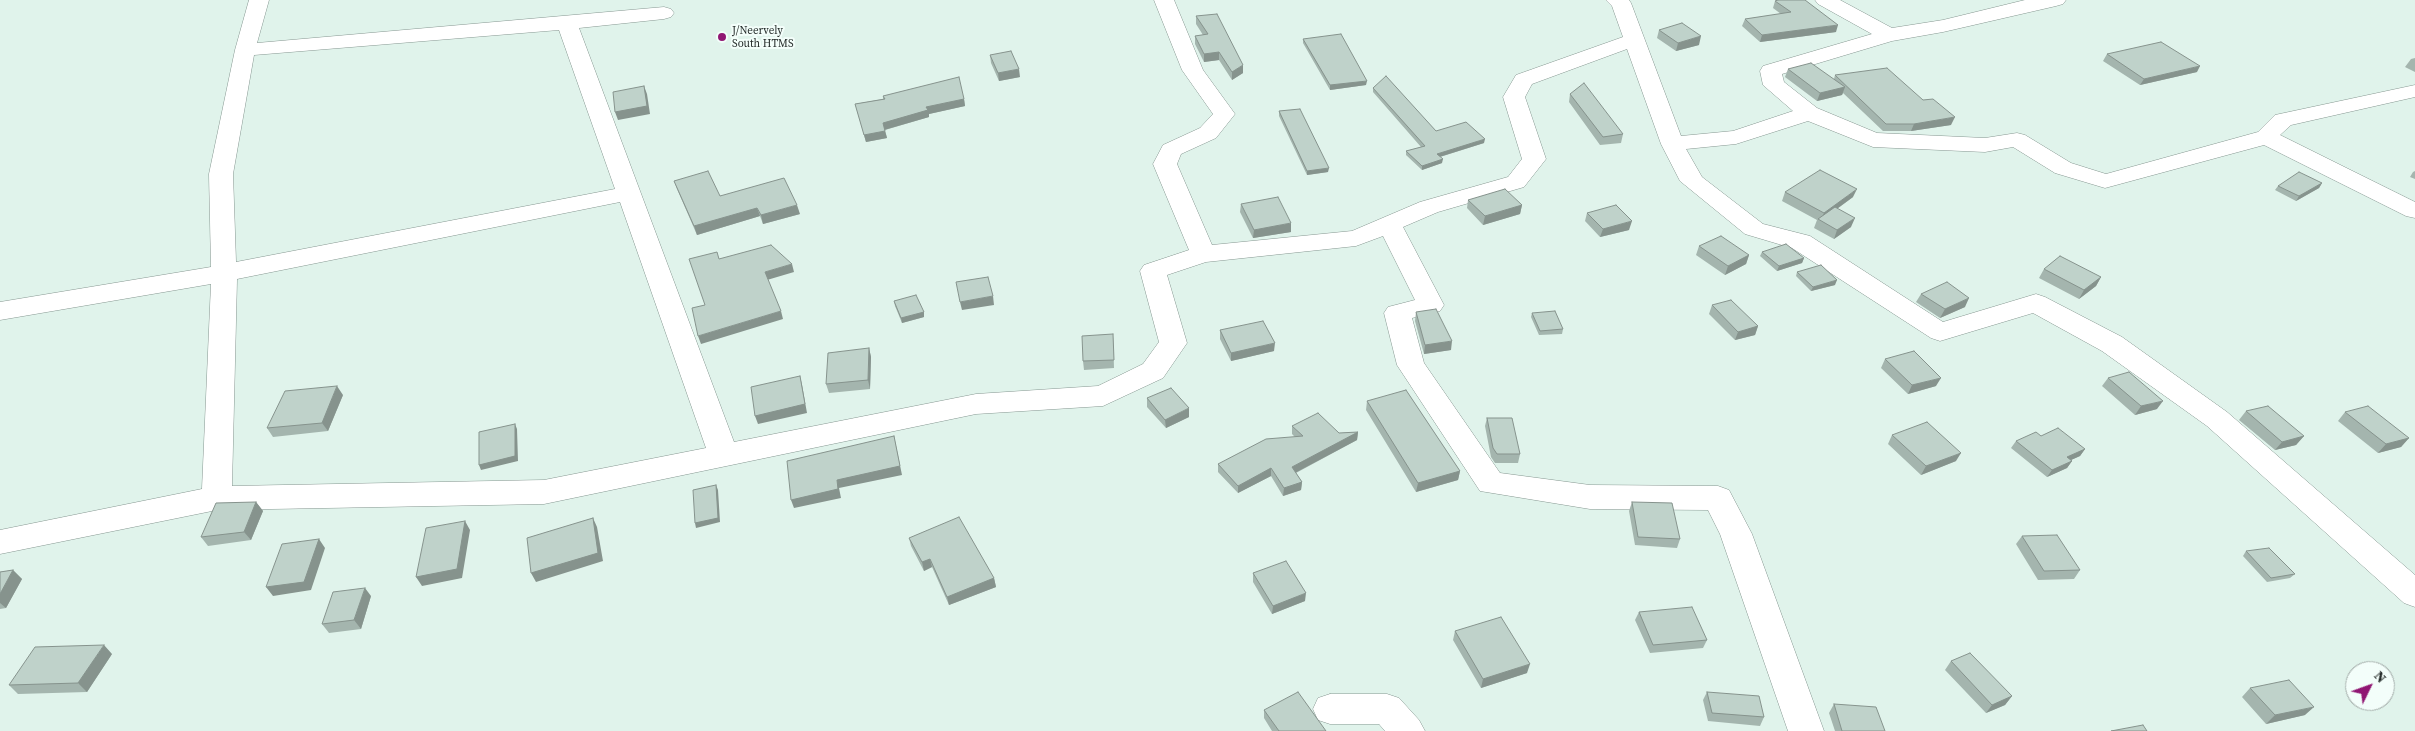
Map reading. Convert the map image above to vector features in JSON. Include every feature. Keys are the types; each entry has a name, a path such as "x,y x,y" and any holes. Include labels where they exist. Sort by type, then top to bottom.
{"street":[{"path":"217,498 224,273 221,174 246,50 259,0"},
{"path":"1164,0 1193,70 1224,114 1208,133 1171,150 1165,164 1202,254"},
{"path":"1616,0 1621,3 1672,144 1692,181 1754,229 1801,242 1940,332 2036,303 2112,344 2217,419 2415,594"},
{"path":"1826,0 1889,35"},
{"path":"2056,0 2007,4 1943,26 1889,35 1771,71 1774,85 1808,113 1873,140 1985,145 2018,140 2064,168 2105,181 2266,137 2283,120 2415,91"},
{"path":"246,50 664,13"},
{"path":"566,23 630,193 724,456"},
{"path":"0,542 217,498 544,492 976,404 1103,396 1153,371 1174,343 1153,271 1202,254 1356,238 1429,207 1516,182 1534,159 1514,97 1524,80 1633,40"},
{"path":"1672,144 1736,137 1808,113"},
{"path":"2266,137 2415,211"},
{"path":"0,311 224,273 630,193"},
{"path":"1389,224 1431,305 1397,313 1411,365 1491,483 1590,497 1718,498 1736,534 1806,731"},
{"path":"1330,709 1387,708 1407,731"}],"building":[{"path":"1805,0 1838,25 1762,35 1745,19 1791,12 1775,1"},
{"path":"1217,14 1243,65 1232,72 1219,52 1204,54 1195,36 1208,34 1196,16"},
{"path":"1682,23 1701,36 1678,43 1659,30"},
{"path":"1341,34 1367,81 1330,85 1303,39"},
{"path":"2161,42 2200,66 2144,79 2107,54"},
{"path":"1011,51 1019,69 998,73 990,55"},
{"path":"1811,63 1845,87 1820,93 1788,69"},
{"path":"1887,68 1923,100 1933,99 1955,117 1914,124 1886,124 1835,75"},
{"path":"1386,76 1436,131 1466,122 1485,139 1437,154 1443,159 1422,166 1406,151 1425,146 1373,88"},
{"path":"959,77 964,99 926,107 928,110 883,123 885,131 864,135 855,104 885,99 883,96"},
{"path":"1584,83 1623,134 1603,137 1570,94"},
{"path":"644,86 647,106 615,112 613,92"},
{"path":"1300,109 1329,168 1307,171 1279,111"},
{"path":"1820,170 1857,189 1824,213 1785,192"},
{"path":"708,171 720,196 784,178 797,205 761,215 757,208 694,226 674,181"},
{"path":"2299,172 2322,183 2299,196 2278,186"},
{"path":"1505,189 1522,205 1485,216 1468,200"},
{"path":"1278,197 1291,223 1254,230 1241,204"},
{"path":"1616,205 1632,221 1603,229 1587,213"},
{"path":"1835,207 1855,218 1837,230 1818,219"},
{"path":"1721,236 1749,255 1728,266 1699,246"},
{"path":"1786,244 1804,258 1779,266 1762,252"},
{"path":"771,245 792,264 765,272 781,311 698,336 692,308 705,305 689,259 717,252 719,259"},
{"path":"2060,256 2101,277 2084,290 2044,269"},
{"path":"1821,265 1837,280 1813,287 1797,272"},
{"path":"988,277 993,296 960,302 956,282"},
{"path":"1947,282 1969,298 1945,309 1921,294"},
{"path":"916,295 924,312 901,318 894,301"},
{"path":"1731,300 1758,326 1738,332 1712,305"},
{"path":"1436,309 1452,341 1425,345 1416,312"},
{"path":"1555,311 1563,329 1540,331 1532,313"},
{"path":"1263,321 1275,343 1231,353 1220,330"},
{"path":"1113,334 1114,360 1083,361 1082,336"},
{"path":"869,348 868,380 826,384 828,353"},
{"path":"1914,351 1941,378 1912,385 1885,359"},
{"path":"2129,372 2163,401 2141,406 2108,378"},
{"path":"800,376 805,404 755,416 751,387"},
{"path":"337,386 322,423 267,428 285,391"},
{"path":"1171,388 1189,408 1165,420 1147,398"},
{"path":"1406,390 1460,471 1418,483 1367,401"},
{"path":"2268,406 2304,436 2282,442 2246,411"},
{"path":"2368,406 2409,438 2386,444 2345,412"},
{"path":"1318,413 1339,433 1358,432 1292,467 1302,482 1284,488 1271,468 1238,486 1218,464 1266,439 1303,436 1292,426"},
{"path":"1487,418 1512,418 1520,454 1497,454 1493,448"},
{"path":"1927,422 1961,453 1926,466 1892,435"},
{"path":"515,424 515,456 479,465 479,432"},
{"path":"2058,428 2085,449 2067,457 2072,461 2052,470 2016,441 2036,432 2041,436"},
{"path":"894,436 900,466 837,480 838,489 791,500 787,461"},
{"path":"716,485 718,518 695,523 693,490"},
{"path":"256,502 244,532 201,537 216,503"},
{"path":"1632,502 1672,503 1680,539 1638,537"},
{"path":"959,517 994,578 947,597 930,559 922,562 909,538"},
{"path":"593,518 598,553 531,573 527,538"},
{"path":"465,521 457,569 416,577 426,528"},
{"path":"2057,535 2080,570 2044,571 2022,536"},
{"path":"319,539 304,582 266,587 282,544"},
{"path":"2269,548 2295,574 2271,578 2246,551"},
{"path":"1286,561 1306,593 1273,606 1253,573"},
{"path":"13,570 0,594 0,572"},
{"path":"365,588 354,620 322,624 333,592"},
{"path":"1692,607 1707,640 1653,645 1639,612"},
{"path":"1501,617 1530,664 1483,679 1455,631"},
{"path":"104,645 78,683 9,685 35,647"},
{"path":"1970,653 2012,696 1992,705 1951,661"},
{"path":"2289,680 2314,707 2275,715 2250,688"},
{"path":"1298,692 1326,731 1279,731 1264,710"},
{"path":"1707,692 1759,696 1764,717 1712,713"},
{"path":"1834,704 1876,707 1885,731 1842,731"},
{"path":"2143,725 2147,731 2111,731"}],"place":[{"name":"J/Neervely South HTMS","path":"722,37"}]}
